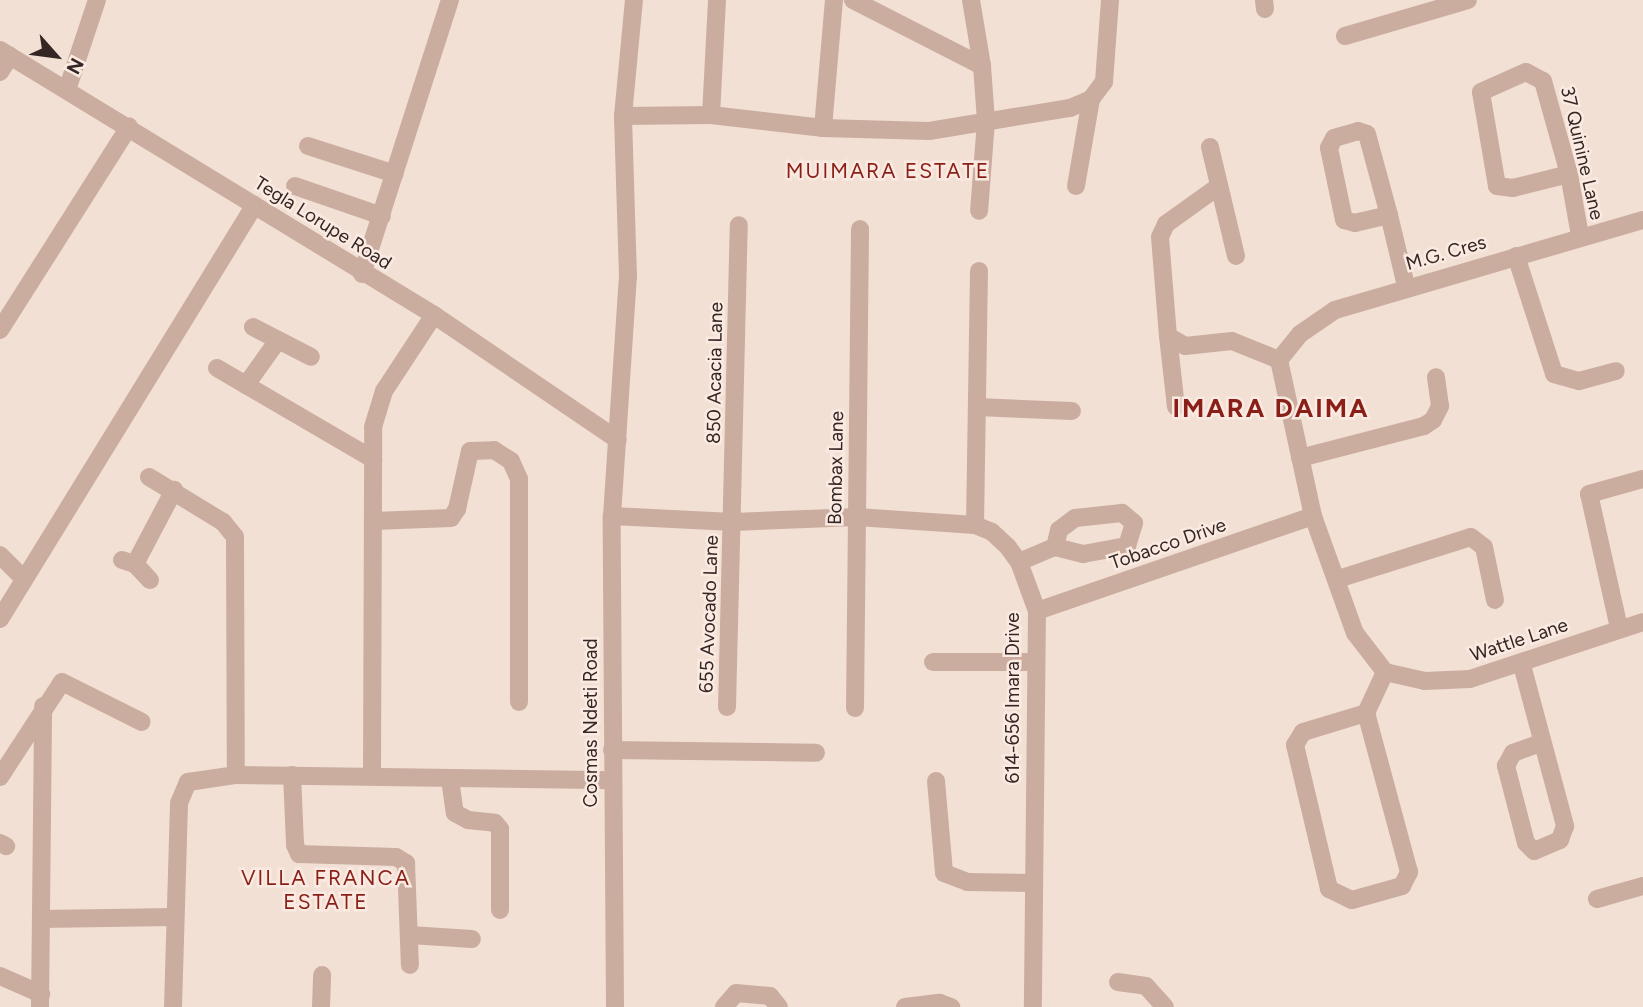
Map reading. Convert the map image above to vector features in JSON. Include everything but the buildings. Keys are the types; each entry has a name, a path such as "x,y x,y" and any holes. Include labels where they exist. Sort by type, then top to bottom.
{"street":[{"path":"67,90 97,0"},
{"path":"362,274 450,0"},
{"name":"Cosmas Ndeti Road","path":"615,1007 612,516 628,277 623,116 634,0"},
{"path":"711,116 717,0"},
{"path":"823,128 834,0"},
{"path":"853,0 982,66"},
{"path":"971,0 982,66 986,121 979,211"},
{"path":"623,116 711,116 823,128 929,131 1070,108 1091,99 1100,91 1107,71 1110,0"},
{"path":"1345,36 1468,0"},
{"name":"Tegla Lorupe Road","path":"3,59 67,90 255,205 362,274 434,316 618,440"},
{"name":"37 Quinine Lane","path":"1569,174 1506,189 1494,182 1481,92 1526,72 1543,80 1569,174 1580,236"},
{"path":"1076,186 1091,99"},
{"path":"0,330 129,127"},
{"path":"1389,215 1355,223 1344,220 1329,148 1335,138 1358,131 1367,134 1389,215 1406,286"},
{"path":"308,146 395,174"},
{"path":"1210,147 1236,256"},
{"path":"295,186 382,216"},
{"path":"1176,407 1160,237 1167,224 1219,186"},
{"path":"0,619 255,205"},
{"name":"M.G. Cres","path":"1279,360 1291,341 1322,316 1406,286 1643,220"},
{"name":"850 Acacia Lane","path":"733,522 739,225"},
{"name":"Bombax Lane","path":"855,708 859,229"},
{"path":"1516,256 1554,374 1579,381 1616,371"},
{"path":"612,516 733,522 857,517 975,525 979,271"},
{"path":"372,776 373,427 384,391 434,316"},
{"path":"253,327 312,357"},
{"path":"1168,336 1185,346 1232,341 1279,360 1313,516 1338,579 1355,633 1385,672 1366,713 1408,864 1408,878 1402,886 1352,900 1329,889 1295,745 1303,732 1366,713"},
{"path":"246,385 278,340"},
{"path":"217,368 373,459"},
{"path":"1300,458 1424,426 1433,420 1440,406 1436,377"},
{"path":"977,407 1072,411"},
{"path":"374,521 451,518 457,509 470,451 494,450 511,461 519,480 519,702"},
{"path":"149,477 223,522 235,537 236,775"},
{"path":"1619,628 1589,494 1643,479"},
{"path":"150,580 129,562 174,490"},
{"name":"Tobacco Drive","path":"1037,611 1313,516"},
{"name":"655 Avocado Lane","path":"727,707 733,522"},
{"name":"614-656 Imara Drive","path":"975,525 992,532 1019,562 1037,611 1032,883 1033,1007"},
{"path":"1338,579 1471,537 1484,547 1495,600"},
{"path":"1019,562 1055,547"},
{"path":"0,555 24,579"},
{"name":"Wattle Lane","path":"1385,672 1425,681 1469,679 1522,665 1619,628 1643,622"},
{"path":"933,662 1036,662"},
{"path":"1522,665 1564,832 1555,844 1534,851 1526,843 1506,766 1513,752 1541,743"},
{"path":"0,777 58,683 67,682 142,722"},
{"path":"41,1001 43,706"},
{"path":"612,750 816,753"},
{"path":"173,1007 174,917 181,794 194,780 236,775 292,775 612,780"},
{"path":"292,775 296,850 311,858 403,859 407,867 410,965"},
{"path":"450,779 459,818 495,823 500,829 500,910"},
{"path":"936,781 944,873 967,882 1032,883"},
{"path":"1597,899 1643,886"},
{"path":"41,919 174,917"},
{"path":"410,934 472,939"},
{"path":"321,1007 322,975"},
{"path":"0,976 41,1001"},
{"path":"1125,984 1150,989 1165,1007"},
{"path":"724,1007 736,993 774,997 779,1007"},
{"path":"905,1007 940,1003 951,1007"}],"district":[{"name":"MUIMARA ESTATE","path":"888,171"},
{"name":"IMARA DAIMA","path":"1271,409"},
{"name":"VILLA FRANCA ESTATE","path":"326,890"}]}
